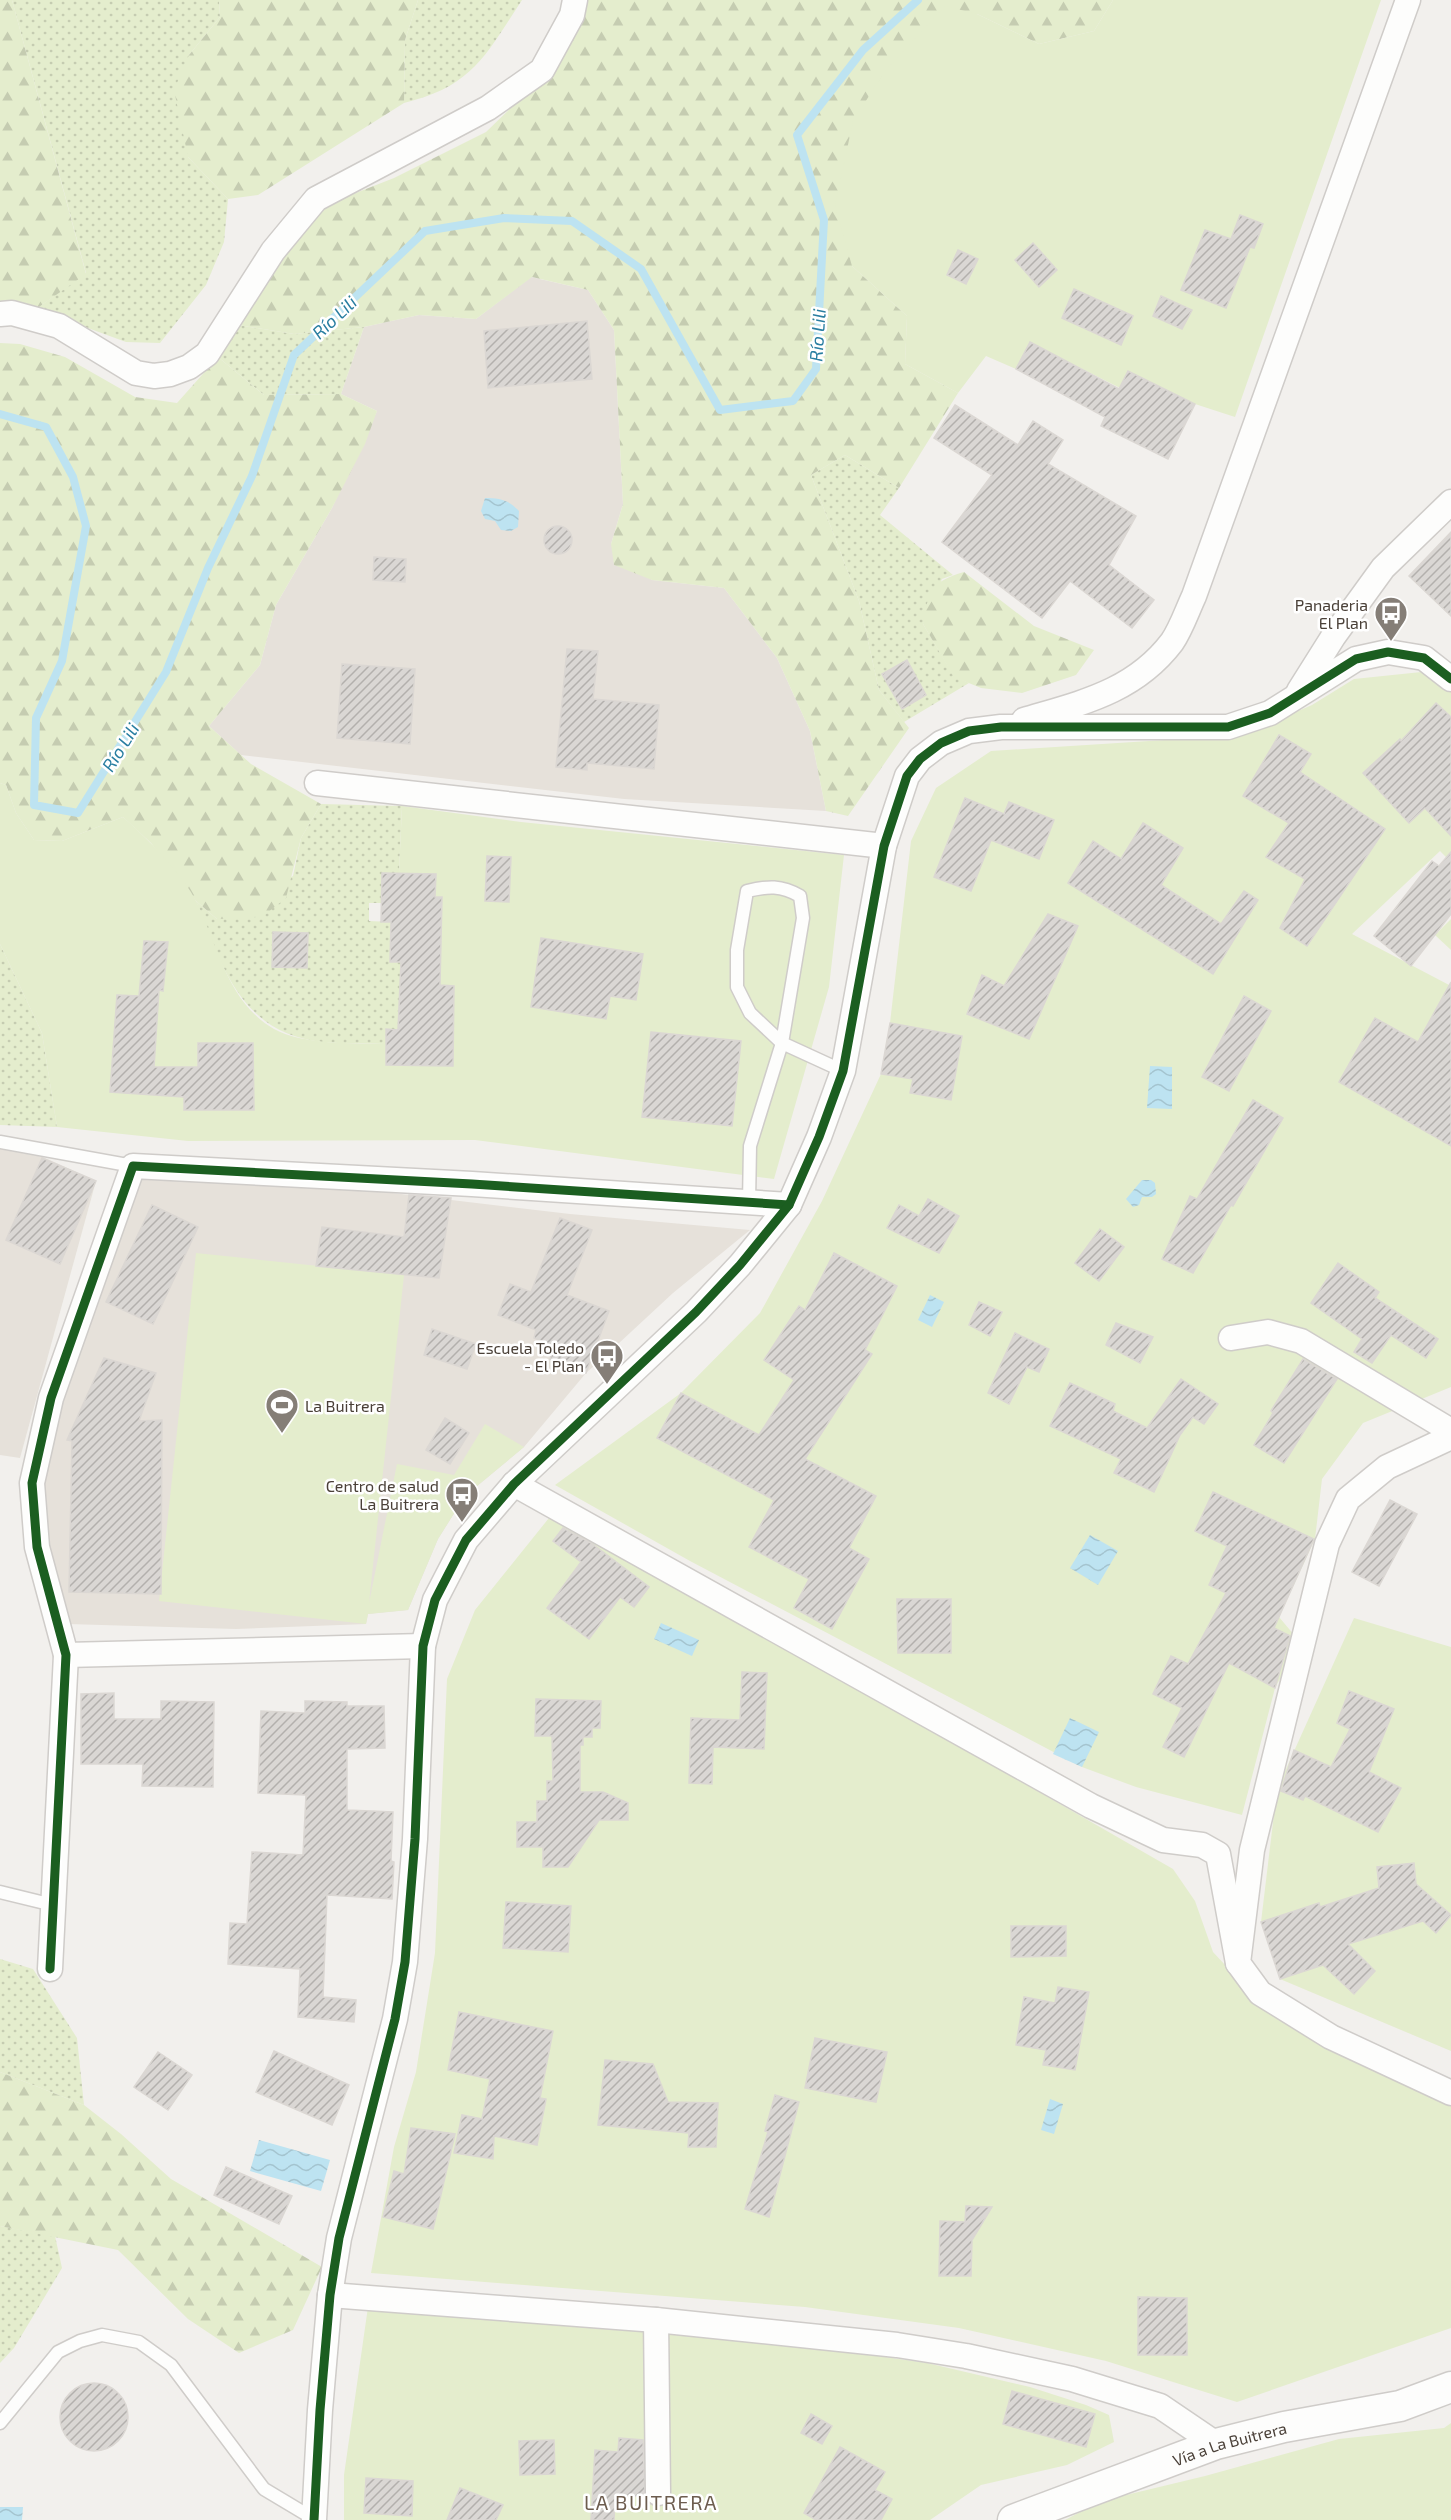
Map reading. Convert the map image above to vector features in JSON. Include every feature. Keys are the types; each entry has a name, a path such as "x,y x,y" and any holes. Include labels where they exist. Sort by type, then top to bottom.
{"street":[{"path":"0,314 12,313 59,326 136,373 154,376 170,375 189,367 207,354 273,250 316,199 488,108 542,69 572,15 575,0"},
{"path":"1001,727 1102,697 1143,673 1173,640 1194,596 1408,0"},
{"path":"1296,695 1333,637 1383,568 1451,502"},
{"path":"314,2520 320,2410 330,2295 339,2238 395,2019 405,1962 415,1839 423,1646 435,1600 466,1540 514,1484 696,1311 740,1265 789,1205 819,1137 843,1071 884,846 907,776 920,759 940,743 969,730 1001,727 1228,727 1270,713 1356,659 1388,652 1424,658 1451,679"},
{"path":"317,783 884,846"},
{"path":"50,1969 66,1655 37,1546 32,1483 51,1398 133,1167 789,1205"},
{"path":"1231,1338 1268,1332 1301,1341 1451,1431"},
{"path":"1238,1963 1252,1850 1327,1544 1348,1499 1388,1467 1451,1437"},
{"path":"514,1484 1091,1806 1163,1840 1202,1845 1218,1854 1238,1963 1260,1993 1331,2037 1451,2093"},
{"path":"66,1655 423,1646"},
{"path":"330,2295 656,2319 897,2345 1072,2379 1160,2406 1216,2444"},
{"path":"656,2319 658,2493"},
{"name":"Vía a La Buitrera","path":"1013,2520 1216,2444 1284,2427 1400,2406 1451,2387"}],"lane":[{"path":"749,1202 750,1146 782,1043 803,918 800,896 784,887 769,886 747,891 737,950 737,987 750,1013 782,1043 843,1071"},
{"path":"0,1142 67,1152 133,1167"},
{"path":"0,1892 53,1905"},
{"path":"0,2423 58,2352 80,2341 102,2335 139,2342 171,2365 264,2488 314,2520"}],"shaded area":[{"path":"531,277 588,290 614,330 623,504 611,544 652,580 724,588 777,658 810,731 826,811 624,799 241,755 209,726 260,665 276,605 332,508 377,411 341,394 364,327 419,315 476,319"},
{"path":"0,1149 43,1157 96,1181 20,1458 0,1455"},
{"path":"135,1172 241,1175 570,1214 750,1230 673,1293 586,1373 524,1447 465,1496 438,1539 408,1610 368,1614 366,1624 236,1629 68,1624 43,1536 37,1478"}],"green space":[{"path":"0,0 12,0 86,274 36,309 0,302"},
{"path":"12,0 219,0 220,17 189,55 188,157 228,199 224,242 206,285 160,343 126,342 36,309 86,273"},
{"path":"219,0 418,0 405,40 404,103 258,195 228,199 188,157 174,90 189,55 220,17"},
{"path":"418,0 522,0 487,53 462,78 446,88 404,103 405,40"},
{"path":"577,0 1113,0 1094,31 1039,44 977,14 852,266 907,316 905,364 958,393 899,488 845,455 811,475 859,601 879,690 909,728 848,816 826,811 810,731 777,658 724,588 652,580 614,565 611,544 623,504 614,330 588,290 532,277 476,319 419,315 364,327 294,334 238,325 283,245 325,205 394,178 486,132 547,73"},
{"path":"1113,0 1381,0 1235,417 1195,404 1128,371 1120,388 1031,343 1016,369 986,356 958,393 905,364 907,316 852,266 835,206 853,121 885,71 945,6 977,14 1039,44 1094,31"},
{"path":"238,325 294,334 364,327 341,394 264,395 218,357"},
{"path":"0,343 20,344 65,357 135,397 177,403 218,357 264,395 341,394 377,411 365,444 332,508 276,605 260,665 209,726 251,764 321,804 301,838 286,898 262,917 217,919 196,901 151,843 123,817 62,841 34,840 16,813 6,785 0,783"},
{"path":"845,455 899,488 880,515 953,575 942,579 923,624 954,676 969,683 904,722 879,690 859,601 811,475"},
{"path":"964,572 1034,626 1094,650 1076,675 1022,693 981,688 954,677 923,624 927,603 933,589 944,580"},
{"path":"1431,671 1451,687 1451,862 1440,851 1352,934 1451,986 1451,1387 1363,1423 1322,1479 1315,1539 1279,1617 1300,1642 1275,1688 1242,1815 1136,1787 1082,1767 690,1561 555,1485 681,1393 760,1313 822,1201 881,1074 890,1023 911,841 936,788 991,751 1243,735 1312,705 1354,679"},
{"path":"0,783 6,785 16,813 34,840 62,841 123,817 164,857 191,892 235,989 258,1018 274,1029 299,1038 314,1041 386,1044 386,1065 453,1066 454,986 400,985 404,962 440,963 442,898 435,897 436,874 399,873 402,806 521,822 844,855 829,987 774,1179 475,1140 188,1141 57,1127 42,1033 0,944"},
{"path":"321,804 402,806 399,873 383,873 381,903 369,903 369,921 391,922 391,962 404,962 399,1004 417,1030 387,1029 386,1044 322,1042 294,1036 272,1025 253,1011 238,993 226,972 196,901 217,919 293,876 301,838"},
{"path":"1451,919 1451,950 1435,935"},
{"path":"0,944 42,1033 57,1127 0,1125"},
{"name":"La Buitrera","path":"196,1253 404,1275 369,1603 397,1464 454,1475 485,1424 524,1447 465,1496 438,1539 408,1610 368,1614 366,1624 159,1601"},
{"path":"553,1513 1173,1869 1195,1901 1213,1952 1254,1996 1451,2104 1451,2328 1237,2402 1106,2361 959,2328 805,2307 371,2273 394,2147 416,2072 435,1953 447,1679 475,1610"},
{"path":"1354,1618 1451,1647 1451,2051 1280,1979 1261,1922 1277,1789"},
{"path":"0,1959 33,1969 77,2038 84,2105 0,2072"},
{"path":"0,2072 84,2105 121,2134 171,2179 322,2267 293,2330 239,2353 188,2319 118,2250 0,2226"},
{"path":"0,2226 55,2236 62,2268 14,2348 0,2363"},
{"path":"368,2307 808,2346 927,2363 1030,2387 1086,2405 1109,2415 1114,2442 1067,2465 981,2485 930,2520 344,2520 344,2475"},
{"path":"1451,2423 1451,2520 1065,2520 1101,2501 1205,2476 1339,2439 1444,2428"}],"water":[{"path":"485,498 504,500 512,504 519,511 518,527 511,531 501,530 495,521 485,519 481,511"},
{"path":"1150,1066 1172,1067 1172,1109 1147,1108"},
{"path":"1142,1180 1151,1180 1155,1183 1156,1194 1152,1197 1142,1197 1139,1205 1133,1207 1126,1199"},
{"path":"930,1295 944,1302 932,1327 918,1320"},
{"path":"1090,1535 1118,1551 1098,1585 1070,1568"},
{"path":"661,1623 699,1640 692,1656 654,1639"},
{"path":"1070,1718 1099,1732 1082,1767 1053,1754"},
{"path":"1050,2099 1063,2104 1054,2134 1041,2130"},
{"path":"259,2140 330,2160 321,2191 250,2171"},
{"path":"0,2507 23,2507 22,2520 0,2520"}],"building":[{"path":"1240,215 1263,224 1254,248 1250,247 1226,308 1181,290 1205,230 1231,239"},
{"path":"1033,243 1057,270 1039,287 1015,260"},
{"path":"958,250 978,259 966,284 947,275"},
{"path":"1074,289 1133,316 1121,345 1062,318"},
{"path":"1161,296 1192,310 1182,329 1153,316"},
{"path":"587,321 592,379 488,388 484,331"},
{"path":"1030,342 1119,389 1128,371 1195,404 1168,459 1101,426 1105,417 1016,369"},
{"path":"955,405 1018,445 1033,421 1063,440 1048,464 1136,516 1109,565 1154,600 1132,628 1070,581 1042,618 942,542 992,475 934,438"},
{"path":"558,526 568,530 572,540 568,550 558,554 548,550 544,540 548,530"},
{"path":"1451,532 1451,616 1409,576"},
{"path":"374,557 406,559 405,582 373,580"},
{"path":"567,649 598,651 593,699 659,705 654,769 587,763 587,770 556,767"},
{"path":"907,660 926,695 902,709 882,674"},
{"path":"342,664 415,669 410,744 337,738"},
{"path":"1436,703 1451,717 1451,836 1425,808 1409,823 1363,773 1400,739 1401,741"},
{"path":"1279,735 1311,754 1300,772 1385,829 1307,946 1280,928 1305,879 1266,857 1289,823 1243,796"},
{"path":"965,798 1004,814 1009,802 1054,820 1039,859 991,840 971,891 934,877"},
{"path":"1143,823 1183,848 1161,885 1221,924 1244,891 1258,900 1213,974 1068,883 1093,841 1121,859"},
{"path":"1451,852 1451,914 1411,966 1374,936 1432,861 1439,866"},
{"path":"487,856 511,857 509,902 485,901"},
{"path":"382,873 436,874 435,897 442,897 440,985 454,986 453,1066 386,1065 386,1029 398,1030 401,962 390,962 391,922 381,922"},
{"path":"1048,914 1078,926 1029,1039 967,1014 982,975 1004,986"},
{"path":"273,932 308,933 307,968 272,967"},
{"path":"541,938 643,954 636,1000 610,996 606,1019 531,1007"},
{"path":"144,941 168,942 163,991 159,990 154,1067 198,1067 198,1043 253,1043 254,1110 184,1110 184,1097 110,1092 117,995 139,996"},
{"path":"1451,982 1451,1146 1339,1082 1375,1018 1418,1042"},
{"path":"1244,996 1271,1011 1229,1091 1202,1077"},
{"path":"890,1023 962,1036 951,1100 910,1093 913,1079 881,1074"},
{"path":"651,1032 741,1041 732,1126 642,1117"},
{"path":"1253,1100 1283,1118 1233,1206 1231,1205 1193,1273 1162,1259 1190,1196 1197,1199"},
{"path":"42,1158 96,1181 60,1264 6,1240"},
{"path":"409,1195 451,1198 439,1278 316,1266 322,1227 404,1237"},
{"path":"928,1199 959,1216 939,1253 887,1228 899,1205 919,1216"},
{"path":"152,1205 198,1227 153,1324 106,1302"},
{"path":"560,1218 592,1230 567,1295 609,1311 586,1373 550,1359 555,1346 534,1338 536,1330 498,1315 510,1284 531,1292"},
{"path":"1100,1229 1124,1247 1099,1281 1075,1263"},
{"path":"834,1253 897,1286 865,1350 872,1354 805,1459 876,1496 849,1548 869,1559 832,1629 794,1608 809,1579 749,1547 774,1500 657,1438 681,1393 759,1435 794,1380 764,1360 799,1306 805,1310"},
{"path":"1338,1263 1379,1292 1375,1298 1438,1339 1426,1358 1391,1335 1372,1363 1354,1352 1362,1339 1311,1303"},
{"path":"979,1302 1002,1312 990,1336 969,1325"},
{"path":"1116,1323 1153,1337 1140,1363 1106,1345"},
{"path":"432,1329 476,1344 467,1369 424,1355"},
{"path":"1015,1333 1049,1349 1039,1372 1027,1367 1009,1404 988,1393"},
{"path":"104,1358 156,1373 139,1421 162,1420 161,1594 69,1592 72,1441 67,1440"},
{"path":"1303,1359 1337,1379 1284,1463 1254,1445 1273,1413 1271,1411"},
{"path":"1181,1379 1218,1404 1204,1424 1193,1417 1180,1435 1154,1492 1114,1473 1121,1459 1050,1426 1070,1383 1115,1404 1113,1411 1147,1428"},
{"path":"445,1418 469,1433 450,1464 426,1450"},
{"path":"1213,1492 1314,1539 1274,1628 1290,1636 1275,1688 1229,1663 1184,1757 1163,1747 1182,1708 1153,1694 1171,1656 1188,1664 1226,1593 1209,1585 1227,1546 1195,1531"},
{"path":"1390,1500 1417,1514 1379,1586 1352,1572"},
{"path":"563,1528 591,1543 649,1587 634,1607 620,1597 589,1639 547,1608 581,1562 553,1541"},
{"path":"897,1599 951,1599 951,1653 898,1653"},
{"path":"742,1672 767,1673 764,1749 713,1747 712,1784 689,1783 691,1718 740,1720"},
{"path":"1349,1691 1394,1709 1369,1772 1401,1788 1378,1832 1305,1796 1303,1800 1281,1791 1294,1750 1331,1767 1350,1729 1337,1723"},
{"path":"114,1693 114,1719 161,1719 161,1701 214,1702 213,1787 142,1786 143,1764 81,1764 81,1694"},
{"path":"536,1699 601,1701 600,1728 592,1728 592,1737 583,1737 583,1745 580,1745 580,1792 603,1792 628,1803 628,1820 599,1820 568,1867 543,1867 543,1847 517,1847 517,1822 537,1822 537,1801 547,1801 547,1781 553,1781 552,1736 535,1736"},
{"path":"305,1701 347,1702 347,1706 384,1706 385,1748 347,1749 347,1810 393,1812 392,1899 327,1895 323,1997 356,2000 354,2022 298,2017 300,1969 228,1964 230,1923 247,1924 252,1852 303,1855 306,1795 258,1793 261,1711 305,1713"},
{"path":"1414,1863 1416,1884 1451,1915 1436,1933 1423,1921 1348,1944 1375,1971 1354,1994 1323,1965 1280,1979 1261,1922 1319,1903 1320,1907 1379,1888 1377,1867"},
{"path":"506,1902 571,1906 568,1952 503,1948"},
{"path":"1011,1926 1066,1926 1066,1956 1011,1957"},
{"path":"1058,1987 1089,1992 1075,2070 1043,2065 1046,2050 1016,2045 1024,1997 1055,2003"},
{"path":"459,2012 553,2031 540,2098 546,2099 537,2145 494,2136 493,2159 454,2153 462,2115 482,2119 490,2079 448,2070"},
{"path":"815,2038 887,2052 876,2102 805,2088"},
{"path":"274,2051 349,2085 332,2125 256,2092"},
{"path":"158,2052 192,2075 168,2110 134,2087"},
{"path":"605,2060 653,2064 668,2102 718,2103 716,2147 688,2147 689,2133 598,2125"},
{"path":"775,2095 799,2102 769,2217 745,2209 768,2132 765,2131"},
{"path":"411,2128 455,2134 433,2229 383,2217 394,2171 404,2174"},
{"path":"226,2167 292,2196 279,2224 214,2195"},
{"path":"966,2206 992,2207 972,2240 971,2276 939,2276 940,2221 965,2222"},
{"path":"1138,2297 1187,2298 1187,2355 1138,2355"},
{"path":"94,2383 107,2386 118,2393 125,2404 128,2417 125,2430 118,2441 107,2448 94,2451 81,2448 70,2441 63,2430 60,2417 63,2404 70,2393 81,2386"},
{"path":"1012,2391 1095,2414 1086,2447 1003,2424"},
{"path":"811,2414 832,2426 822,2444 801,2433"},
{"path":"619,2438 643,2440 645,2497 615,2495 614,2520 591,2520 595,2450 618,2452"},
{"path":"554,2440 555,2474 520,2475 519,2441"},
{"path":"840,2447 885,2472 875,2490 892,2499 881,2520 816,2520 804,2513"},
{"path":"366,2478 413,2481 412,2516 364,2513"},
{"path":"460,2488 503,2505 496,2520 447,2520"}],"waterway":[{"name":"Río Lili","path":"0,414 46,427 73,477 86,526 62,661 36,718 34,805 78,813 166,672 208,568 252,476 294,355 425,231 504,218 572,221 641,269 720,410 793,401 816,369 824,220 797,135 863,50 918,0"}],"cycle path":[{"path":"314,2520 320,2410 330,2295 339,2238 395,2019 405,1962 415,1839 423,1646 435,1600 466,1540 514,1484 696,1312 740,1265 789,1205 819,1137 843,1071 884,846 907,776 920,759 941,743 969,731 1001,727 1228,727 1270,713 1356,659 1388,652 1424,658 1451,679"},
{"path":"50,1969 66,1655 37,1547 32,1483 51,1398 133,1166 472,1184 789,1205"}],"place":[{"name":"Panaderia El Plan","path":"1391,642"},
{"name":"Escuela Toledo - El Plan","path":"607,1385"},
{"name":"La Buitrera","path":"282,1434"},
{"name":"Centro de salud La Buitrera","path":"462,1523"}],"district":[{"name":"LA BUITRERA","path":"651,2502"}]}
